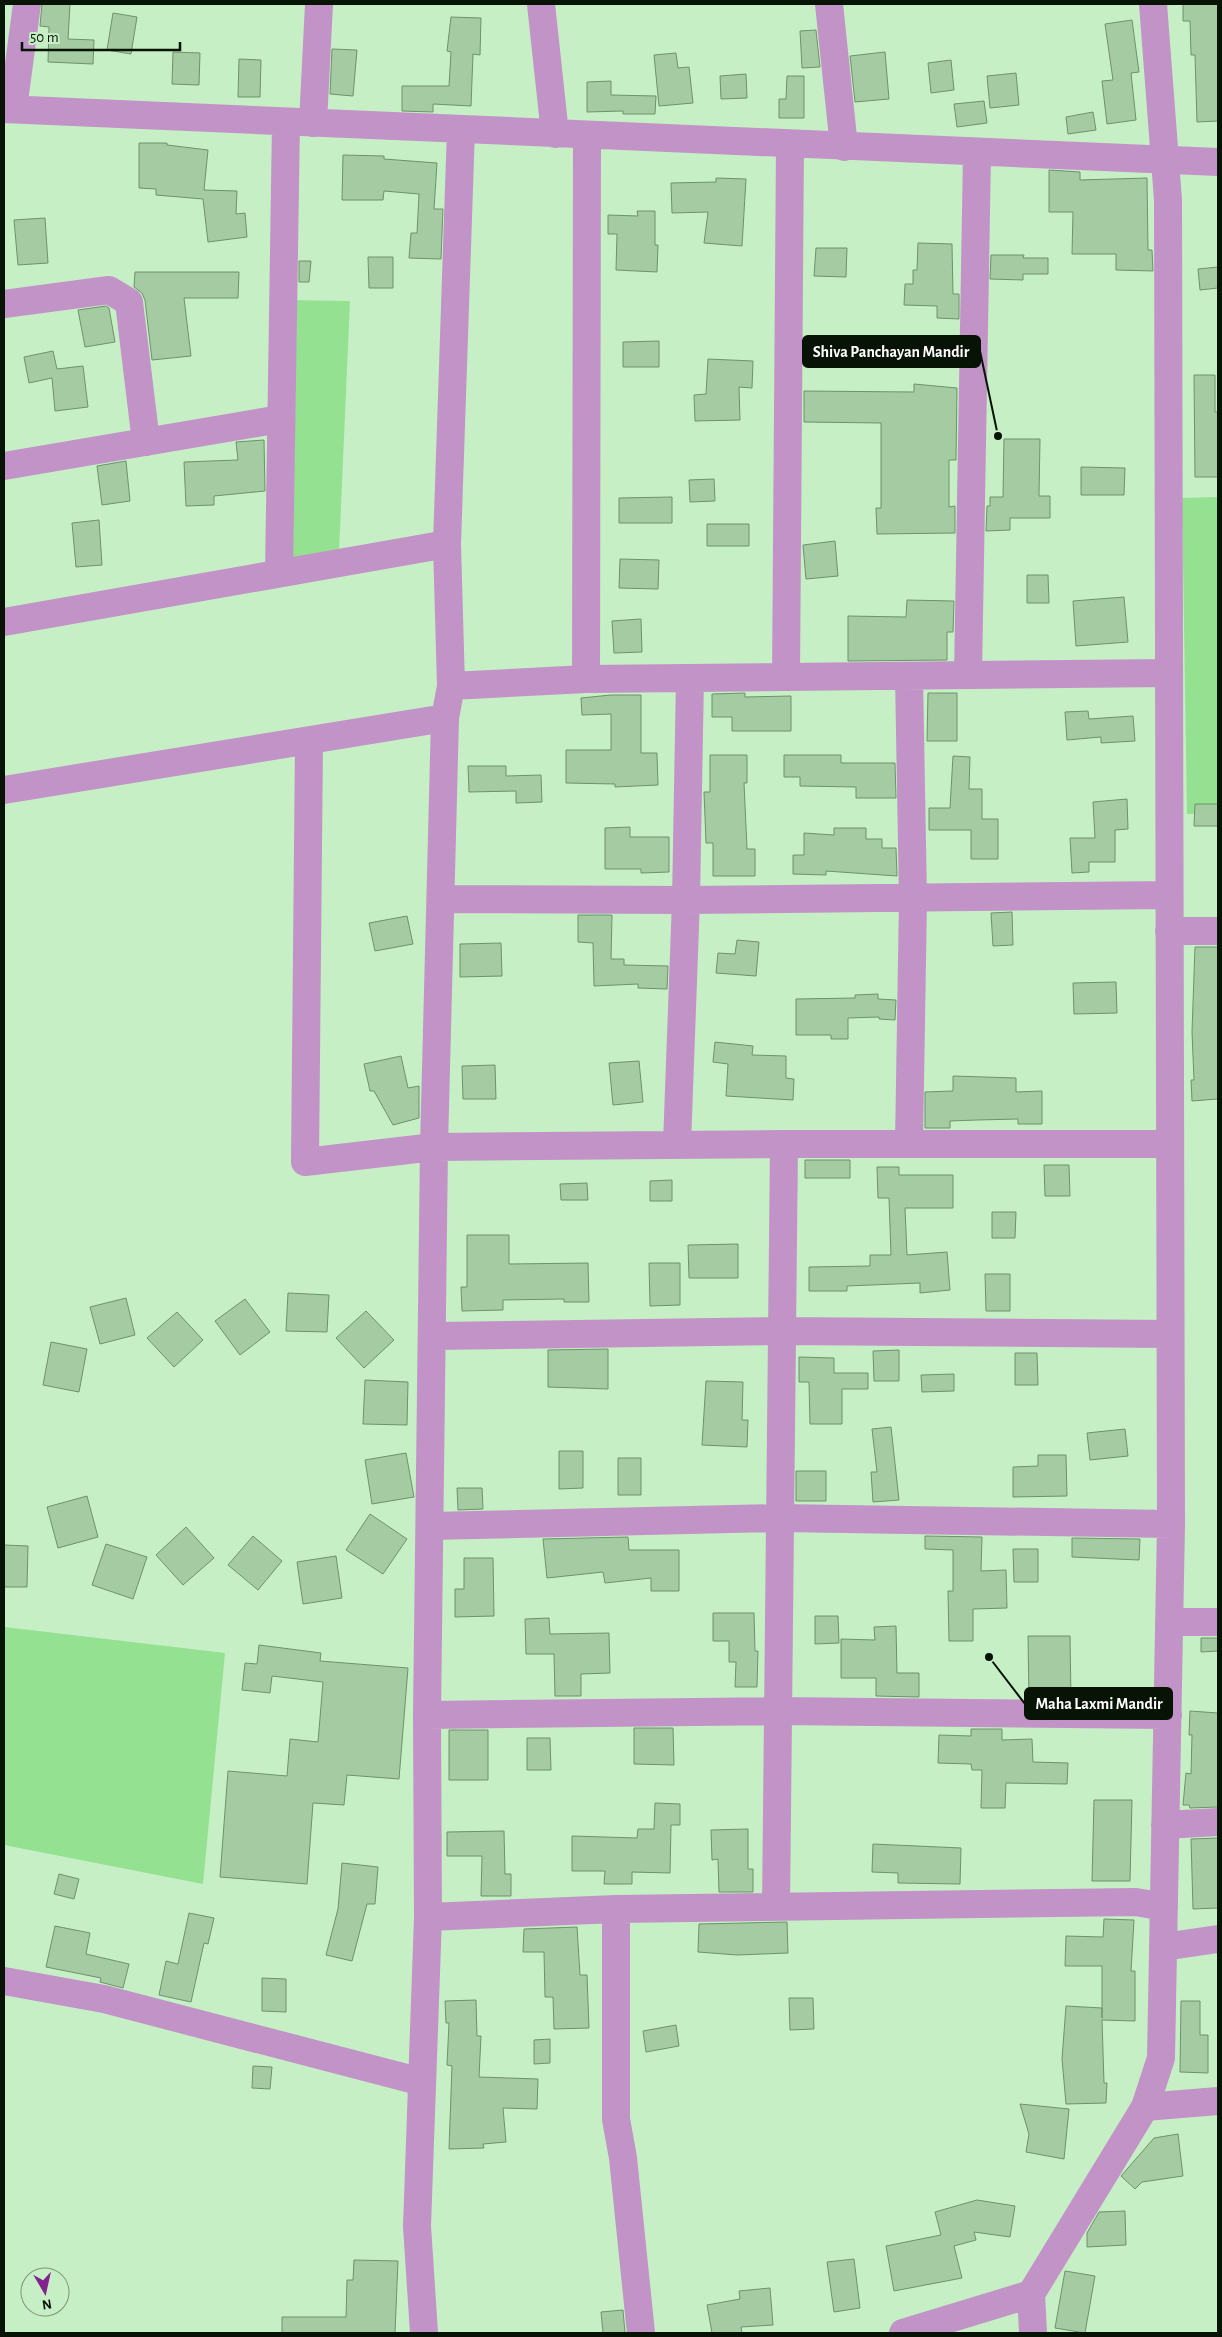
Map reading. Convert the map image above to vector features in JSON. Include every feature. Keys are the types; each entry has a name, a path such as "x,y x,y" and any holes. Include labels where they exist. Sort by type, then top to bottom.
{"street":[{"path":"27,4 8,109 977,153 1218,162"},
{"path":"313,123 319,4"},
{"path":"540,4 555,134"},
{"path":"829,4 844,146"},
{"path":"1033,2333 1031,2294 1145,2107 1161,2058 1171,1524 1168,895 1168,200 1152,4"},
{"path":"280,573 280,419 286,122"},
{"path":"424,2333 417,2226 428,1917 427,1715 434,1336 434,1146 442,899 445,718 450,686 447,544 461,129"},
{"path":"586,678 587,135"},
{"path":"786,677 790,144"},
{"path":"968,675 977,153"},
{"path":"4,304 109,290 129,302 146,442"},
{"path":"4,466 280,419"},
{"path":"4,622 447,544"},
{"path":"450,686 586,678 1168,673"},
{"path":"909,676 912,899 909,1144"},
{"path":"676,1144 686,900 690,678"},
{"path":"4,790 445,718"},
{"path":"309,741 305,1162 434,1146 1170,1144"},
{"path":"442,899 912,899 1168,895"},
{"path":"1169,931 1218,931"},
{"path":"776,1908 784,1144"},
{"path":"434,1336 782,1331 1170,1334"},
{"path":"430,1526 780,1518 1171,1524"},
{"path":"1169,1622 1218,1622"},
{"path":"427,1715 778,1711 1168,1715"},
{"path":"1165,1825 1218,1822"},
{"path":"428,1917 616,1909 1136,1902 1164,1907"},
{"path":"616,1909 616,2119 623,2158 641,2333"},
{"path":"1163,1947 1218,1939"},
{"path":"4,1981 104,2000 422,2082"},
{"path":"1145,2107 1218,2101"},
{"path":"903,2333 1031,2294"}],"green space":[{"path":"277,300 350,301 339,552 288,560"},
{"path":"1218,497 1218,814 1187,814 1182,498"},
{"path":"4,1627 225,1653 203,1884 4,1845"}],"building":[{"path":"42,4 70,4 68,39 94,40 93,64 48,62 49,27 40,26"},
{"path":"1183,4 1218,4 1218,121 1197,122 1195,55 1191,55 1190,21 1183,21"},
{"path":"113,13 137,17 131,54 107,50"},
{"path":"451,17 481,18 480,55 473,54 471,106 433,104 433,112 402,111 402,86 449,86 451,52 447,51"},
{"path":"1132,20 1139,72 1131,73 1136,120 1107,124 1102,81 1113,80 1105,24"},
{"path":"816,30 820,67 802,68 800,31"},
{"path":"332,49 357,50 353,96 330,94"},
{"path":"173,52 200,53 199,85 172,84"},
{"path":"885,52 889,99 855,102 850,56"},
{"path":"676,53 678,68 689,67 693,103 659,106 654,55"},
{"path":"239,59 261,60 260,97 238,97"},
{"path":"951,60 954,90 931,93 928,63"},
{"path":"1016,73 1019,105 990,108 987,76"},
{"path":"746,74 747,98 721,99 720,76"},
{"path":"787,76 804,76 804,118 779,118 779,99 786,99"},
{"path":"611,81 611,95 656,96 655,114 623,114 623,111 587,112 587,82"},
{"path":"984,101 987,123 957,127 954,104"},
{"path":"1093,112 1096,130 1068,134 1066,117"},
{"path":"139,143 167,143 167,145 208,150 204,190 237,191 236,214 245,213 247,237 208,242 203,199 156,195 156,189 139,188"},
{"path":"343,155 384,156 384,159 437,163 434,209 443,209 441,259 409,258 411,233 417,233 419,194 384,191 383,200 342,200"},
{"path":"1049,170 1080,172 1080,180 1147,178 1148,250 1152,250 1153,271 1116,270 1116,254 1072,254 1073,212 1049,212"},
{"path":"716,178 746,179 742,246 704,243 708,212 672,213 671,183 716,182"},
{"path":"637,211 655,211 655,245 658,245 657,272 616,270 617,234 608,234 608,215 638,216"},
{"path":"45,218 48,263 18,265 14,220"},
{"path":"918,243 952,244 953,294 959,294 959,319 937,318 937,306 904,305 905,284 913,284 913,270 917,270"},
{"path":"816,248 847,248 846,277 814,276"},
{"path":"991,255 1024,255 1023,258 1048,258 1048,274 1023,274 1023,280 990,279"},
{"path":"368,257 393,257 393,288 369,288"},
{"path":"299,261 311,261 309,282 299,282"},
{"path":"1218,267 1218,288 1200,290 1198,269"},
{"path":"135,272 239,272 238,298 184,298 191,356 152,360 145,300 142,293 134,287"},
{"path":"106,306 109,308 115,342 85,347 78,310"},
{"path":"659,341 659,367 623,367 623,342"},
{"path":"53,351 57,369 83,366 88,407 55,411 52,378 29,383 24,357"},
{"path":"708,359 753,361 752,388 739,387 740,420 695,421 694,395 706,394"},
{"path":"1194,375 1215,375 1215,412 1218,412 1218,477 1195,477"},
{"path":"914,384 957,388 956,460 949,460 949,507 955,506 955,533 877,534 876,508 881,508 881,423 804,422 804,391 914,392"},
{"path":"1004,439 1040,439 1039,496 1050,496 1050,518 1010,518 1010,530 986,531 987,506 990,506 990,497 1003,497"},
{"path":"264,440 265,491 214,496 214,505 186,506 184,462 238,460 236,442"},
{"path":"126,461 130,501 102,505 97,466"},
{"path":"1081,467 1125,468 1124,495 1081,495"},
{"path":"714,479 715,501 690,502 689,480"},
{"path":"672,497 672,523 619,523 619,498"},
{"path":"99,520 102,565 76,567 72,523"},
{"path":"707,524 749,524 749,546 707,546"},
{"path":"835,541 838,576 806,579 803,545"},
{"path":"620,559 659,560 658,589 619,588"},
{"path":"1027,575 1048,575 1049,603 1027,603"},
{"path":"1124,597 1128,642 1076,646 1073,601"},
{"path":"907,600 954,601 953,632 947,632 947,660 848,661 848,616 906,617"},
{"path":"641,619 642,652 614,653 612,621"},
{"path":"745,693 745,697 791,696 791,731 732,731 732,717 712,717 712,694"},
{"path":"928,693 957,693 957,741 927,741"},
{"path":"641,695 641,753 657,753 658,785 615,787 615,784 566,783 566,750 611,750 611,714 582,715 581,698"},
{"path":"1088,711 1089,719 1133,716 1135,741 1101,743 1101,737 1067,740 1065,712"},
{"path":"710,755 747,755 747,783 744,783 747,849 755,849 755,876 713,876 713,843 706,843 704,792 710,792"},
{"path":"784,755 841,755 841,763 895,763 896,798 856,798 856,787 800,786 800,777 784,777"},
{"path":"953,756 970,757 969,789 982,789 982,819 998,819 998,859 971,859 971,830 929,830 929,808 950,808"},
{"path":"468,766 506,766 506,776 541,775 542,802 516,803 516,791 469,792"},
{"path":"1127,799 1128,829 1115,830 1115,862 1089,862 1089,872 1072,873 1070,838 1095,838 1093,802"},
{"path":"1195,804 1218,804 1218,826 1194,826"},
{"path":"630,827 630,837 669,837 669,872 641,873 641,869 605,869 605,828"},
{"path":"834,828 866,828 866,839 882,839 882,848 896,848 897,876 826,871 826,875 793,874 793,855 804,855 804,833 834,835"},
{"path":"1012,912 1013,945 993,946 991,913"},
{"path":"578,915 612,915 611,959 624,959 624,965 668,966 667,989 638,988 638,984 594,986 593,943 578,942"},
{"path":"407,916 413,944 375,951 369,923"},
{"path":"737,940 759,942 756,976 716,973 718,953 735,954"},
{"path":"501,943 502,976 460,977 460,944"},
{"path":"1195,947 1218,947 1218,1099 1192,1101 1191,1080 1194,1080 1192,1032"},
{"path":"1116,982 1117,1013 1074,1014 1073,983"},
{"path":"878,994 878,999 896,1000 895,1020 879,1019 879,1017 848,1018 848,1039 831,1039 831,1035 796,1035 796,999 855,998 855,995"},
{"path":"715,1042 753,1046 752,1055 786,1056 786,1078 794,1079 793,1100 726,1096 728,1064 713,1062"},
{"path":"401,1056 408,1088 419,1086 419,1118 393,1125 374,1091 370,1091 364,1064"},
{"path":"639,1061 643,1102 613,1105 609,1063"},
{"path":"495,1065 496,1099 463,1099 462,1066"},
{"path":"953,1076 1016,1078 1016,1092 1042,1091 1042,1124 1018,1124 1018,1119 977,1120 950,1121 950,1128 925,1128 925,1092 953,1091"},
{"path":"805,1160 850,1160 850,1178 805,1178"},
{"path":"1044,1165 1069,1165 1070,1196 1045,1196"},
{"path":"877,1167 899,1167 899,1175 953,1175 953,1208 905,1208 907,1255 947,1252 950,1290 920,1293 920,1283 847,1286 847,1291 809,1291 809,1267 870,1266 870,1255 891,1255 889,1198 878,1198"},
{"path":"672,1180 672,1201 650,1201 650,1181"},
{"path":"587,1183 588,1200 561,1200 560,1184"},
{"path":"992,1212 1016,1212 1015,1238 992,1238"},
{"path":"467,1235 509,1235 509,1264 588,1263 589,1302 564,1302 564,1299 503,1300 503,1310 462,1311 461,1287 467,1287"},
{"path":"738,1244 738,1278 689,1278 688,1245"},
{"path":"649,1263 680,1263 680,1305 650,1306"},
{"path":"985,1274 1010,1274 1010,1311 986,1311"},
{"path":"288,1293 329,1295 327,1332 286,1331"},
{"path":"126,1298 135,1335 100,1344 90,1307"},
{"path":"245,1299 270,1332 240,1355 215,1321"},
{"path":"366,1311 394,1340 364,1368 336,1338"},
{"path":"177,1312 203,1340 174,1367 147,1338"},
{"path":"51,1342 87,1349 79,1392 43,1385"},
{"path":"608,1349 608,1389 548,1387 548,1350"},
{"path":"899,1350 899,1381 874,1381 873,1351"},
{"path":"1015,1353 1037,1353 1038,1385 1015,1385"},
{"path":"799,1357 834,1358 834,1373 868,1373 868,1389 842,1389 842,1424 810,1424 809,1382 799,1382"},
{"path":"954,1374 954,1391 922,1392 921,1375"},
{"path":"365,1380 408,1382 407,1425 363,1424"},
{"path":"706,1381 743,1382 742,1420 748,1420 747,1447 702,1445"},
{"path":"891,1427 899,1500 873,1502 871,1472 877,1472 872,1429"},
{"path":"1125,1429 1128,1456 1090,1460 1087,1433"},
{"path":"559,1451 583,1451 583,1488 559,1489"},
{"path":"406,1453 414,1497 372,1504 365,1460"},
{"path":"1038,1455 1066,1455 1067,1496 1013,1497 1013,1467 1038,1466"},
{"path":"618,1458 641,1458 641,1495 618,1495"},
{"path":"796,1471 826,1471 826,1501 796,1501"},
{"path":"457,1488 482,1488 483,1509 458,1510"},
{"path":"87,1496 98,1537 58,1548 47,1507"},
{"path":"370,1514 407,1539 383,1574 346,1550"},
{"path":"186,1527 214,1558 183,1585 156,1555"},
{"path":"253,1536 282,1561 258,1590 228,1565"},
{"path":"925,1536 982,1537 981,1571 1006,1570 1007,1608 973,1609 973,1641 949,1641 948,1591 953,1591 953,1550 925,1549"},
{"path":"628,1537 629,1550 679,1550 679,1591 651,1591 651,1578 605,1583 603,1572 547,1578 543,1539"},
{"path":"1072,1538 1140,1539 1139,1560 1072,1557"},
{"path":"106,1544 147,1557 133,1599 92,1585"},
{"path":"4,1545 28,1546 27,1587 4,1587"},
{"path":"1013,1549 1038,1549 1038,1582 1014,1582"},
{"path":"336,1556 342,1598 303,1604 297,1562"},
{"path":"464,1558 493,1558 494,1616 455,1617 455,1589 464,1589"},
{"path":"713,1613 754,1613 755,1651 758,1651 757,1687 735,1687 736,1662 729,1662 729,1641 713,1641"},
{"path":"815,1616 838,1616 839,1643 815,1644"},
{"path":"549,1618 550,1634 609,1633 610,1673 581,1674 581,1696 555,1696 554,1654 526,1654 525,1619"},
{"path":"896,1626 897,1673 919,1673 919,1697 876,1696 876,1678 841,1678 841,1639 875,1640 874,1627"},
{"path":"1028,1636 1070,1636 1071,1698 1029,1698"},
{"path":"1201,1638 1218,1638 1218,1651 1201,1652"},
{"path":"259,1645 321,1653 320,1661 408,1668 399,1779 347,1775 344,1805 313,1803 307,1884 220,1877 228,1771 287,1776 290,1739 318,1742 323,1682 272,1676 270,1693 242,1690 245,1663 257,1664"},
{"path":"1190,1711 1218,1713 1218,1807 1190,1808 1189,1805 1183,1805 1186,1773 1191,1774 1192,1735 1189,1735"},
{"path":"634,1728 673,1728 674,1765 634,1764"},
{"path":"971,1729 1002,1729 1002,1740 1032,1739 1033,1762 1068,1763 1067,1784 1006,1783 1005,1808 981,1808 982,1770 972,1770 971,1764 938,1763 939,1735 971,1736"},
{"path":"449,1730 488,1730 488,1780 449,1780"},
{"path":"527,1738 550,1738 551,1770 527,1770"},
{"path":"1094,1800 1132,1800 1130,1881 1092,1881"},
{"path":"655,1803 680,1804 680,1825 671,1825 670,1873 632,1872 632,1884 604,1884 605,1871 572,1871 572,1836 637,1838 638,1829 654,1829"},
{"path":"748,1829 748,1869 753,1869 753,1892 719,1892 718,1859 712,1860 711,1830"},
{"path":"504,1831 505,1874 511,1874 511,1896 481,1896 482,1856 447,1856 447,1832"},
{"path":"1218,1838 1218,1908 1193,1909 1191,1839"},
{"path":"873,1844 961,1848 960,1884 898,1883 898,1873 872,1872"},
{"path":"342,1863 378,1867 375,1904 367,1904 352,1961 326,1955 338,1909"},
{"path":"59,1874 79,1879 74,1899 54,1894"},
{"path":"189,1913 214,1918 208,1944 204,1943 191,2002 159,1995 166,1961 178,1964"},
{"path":"1104,1919 1134,1920 1131,1971 1135,1971 1135,2021 1102,2020 1104,2083 1107,2083 1106,2103 1066,2104 1062,2059 1066,2006 1102,2008 1102,1966 1065,1966 1066,1936 1103,1937"},
{"path":"787,1922 788,1953 737,1955 698,1952 699,1924"},
{"path":"55,1926 90,1933 86,1954 129,1964 123,1988 100,1982 101,1978 46,1967"},
{"path":"577,1927 580,1975 587,1975 589,2028 554,2029 553,1997 545,1997 544,1952 523,1952 524,1929"},
{"path":"262,1978 286,1979 286,2012 262,2011"},
{"path":"789,1998 813,1998 814,2029 790,2030"},
{"path":"476,2000 477,2036 481,2036 479,2077 538,2079 537,2109 503,2108 506,2142 483,2144 484,2148 449,2149 452,2066 447,2065 449,2023 446,2023 445,2001"},
{"path":"1181,2001 1200,2001 1200,2035 1208,2035 1208,2073 1180,2072"},
{"path":"676,2025 679,2046 646,2052 643,2031"},
{"path":"550,2039 550,2063 534,2064 534,2040"},
{"path":"253,2066 272,2067 270,2089 252,2088"},
{"path":"1020,2104 1069,2109 1064,2159 1026,2152 1029,2134"},
{"path":"1178,2134 1183,2176 1142,2182 1135,2189 1121,2176 1154,2138"},
{"path":"977,2200 1015,2206 1010,2237 974,2232 976,2240 954,2246 962,2278 894,2291 886,2246 941,2235 935,2212"},
{"path":"1125,2211 1126,2245 1087,2247 1087,2233 1099,2212"},
{"path":"854,2259 860,2308 834,2312 827,2262"},
{"path":"354,2260 398,2261 395,2333 282,2333 282,2317 346,2317 347,2280 353,2280"},
{"path":"1065,2271 1095,2276 1085,2333 1055,2328"},
{"path":"770,2288 773,2325 741,2327 742,2333 712,2333 707,2305 740,2299 739,2291"},
{"path":"623,2310 625,2333 603,2333 601,2312"}],"place":[{"name":"Shiva Panchayan Mandir","path":"998,436"},
{"name":"Maha Laxmi Mandir","path":"989,1657"}]}
